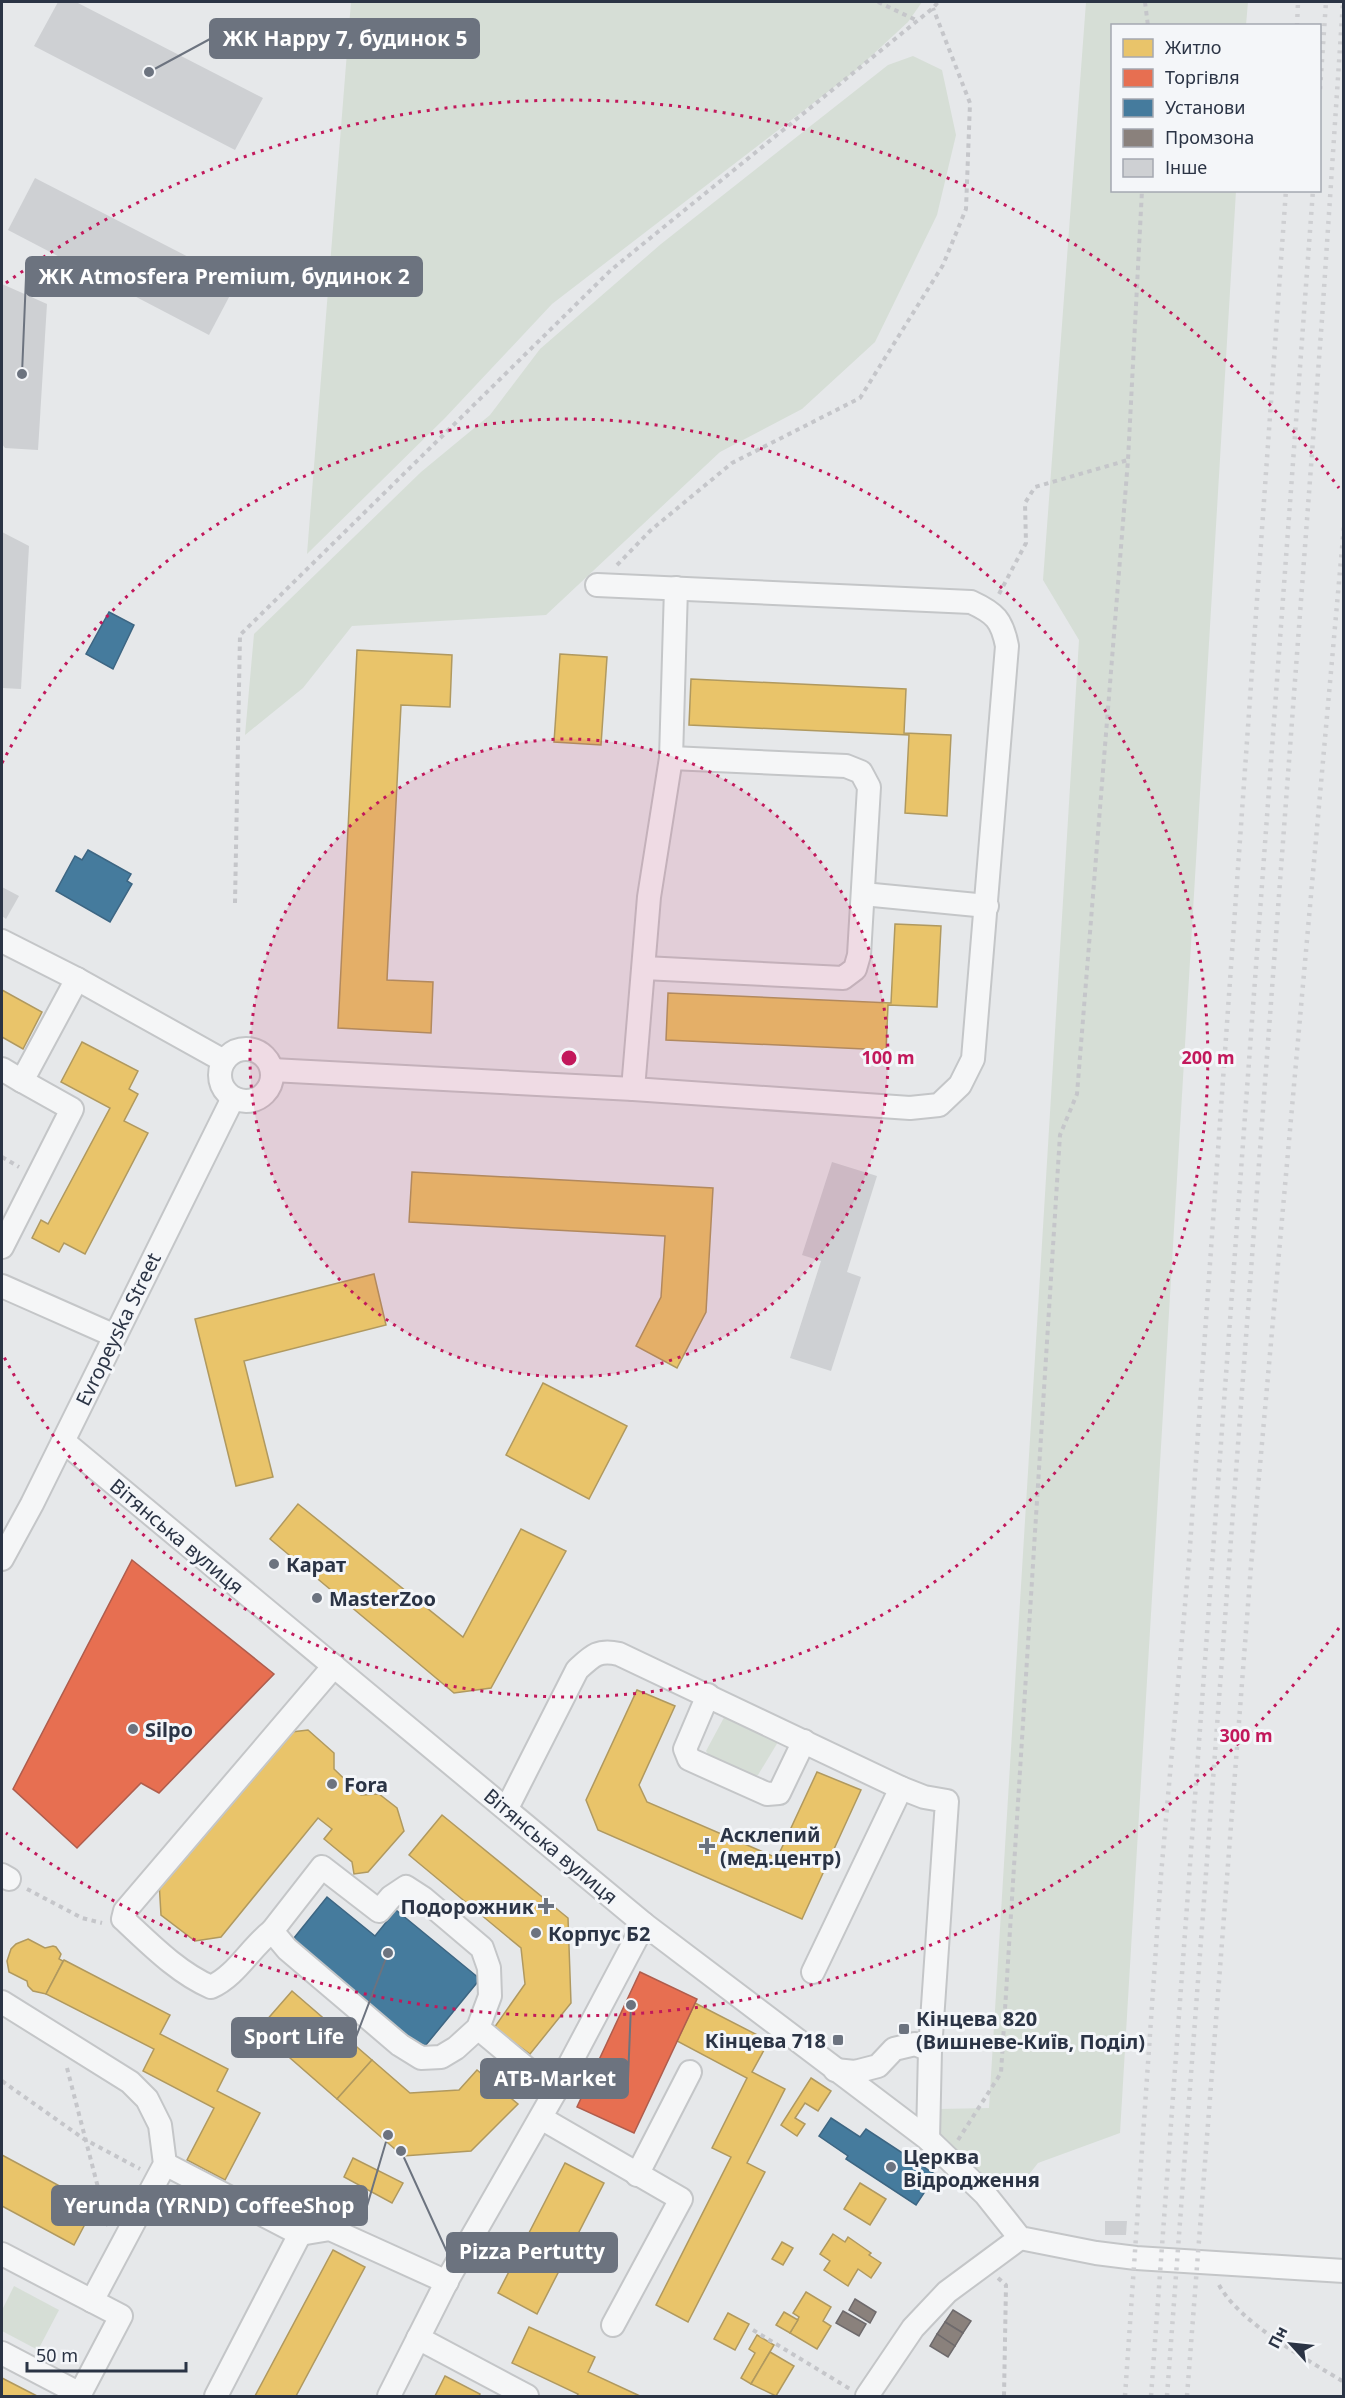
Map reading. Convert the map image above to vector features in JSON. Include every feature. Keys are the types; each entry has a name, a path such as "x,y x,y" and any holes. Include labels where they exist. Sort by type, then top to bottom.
{"street":[{"path":"272,1070 633,1089 910,1108 939,1105 960,1085 973,1059 1007,646 1004,628 990,611 971,602 597,585"},
{"path":"633,1089 649,897 671,758 676,588"},
{"path":"644,968 843,978 855,969 859,955 869,787 861,772 846,766 671,758"},
{"path":"862,894 987,906"},
{"path":"2,941 77,979 224,1061"},
{"path":"22,1081 77,979"},
{"path":"238,1050 255,1051 268,1062 272,1070 272,1078 265,1094 249,1102 233,1098 221,1086 220,1068 224,1061 238,1050"},
{"path":"2,1069 72,1109 2,1247"},
{"name":"Evropeyska Street","path":"2,1558 32,1504 233,1098"},
{"path":"2,1286 115,1336"},
{"name":"Вітянська вулиця","path":"63,1441 644,1924 928,2139 985,2194 1020,2238"},
{"path":"507,1808 577,1670 591,1657 605,1651 619,1654 708,1695 901,1788 924,1797 947,1801 930,2050 928,2139"},
{"path":"272,1931 287,1949 400,2045 421,2058 441,2057 456,2048 478,2028 490,1996 489,1968 482,1947 423,1898 406,1887 391,1897 379,1911 322,1867 272,1931 222,1982 211,1987 196,1981 123,1919 125,1911 334,1666"},
{"path":"708,1695 685,1749 689,1759 767,1794 779,1792 804,1741"},
{"path":"813,1972 901,1788"},
{"path":"389,2397 447,2282 541,2118 644,1924"},
{"path":"2,2002 130,2082 147,2099 160,2125 161,2171 92,2301"},
{"path":"478,2028 555,2092"},
{"path":"835,2070 855,2072 878,2066 894,2049 915,2044 930,2050"},
{"path":"637,2175 690,2072"},
{"path":"541,2118 681,2199 613,2325"},
{"path":"161,2171 300,2234 330,2229 447,2282"},
{"path":"216,2397 300,2234"},
{"path":"860,2393 913,2328 947,2292 1020,2238 1112,2255 1216,2264 1344,2271"},
{"path":"2,2254 121,2316 80,2394 2,2353"},
{"path":"418,2338 527,2397"}],"path":[{"path":"878,2 918,21"},
{"path":"235,903 240,635 611,270 918,21 938,2"},
{"path":"1145,2 1148,24"},
{"path":"597,585 651,530 732,463 860,398 943,265 966,209 970,103 933,8"},
{"path":"947,2156 1002,2073 1060,1135 1077,1094 1128,460 1142,192"},
{"path":"990,611 1026,543 1025,503 1035,487 1128,460"},
{"path":"5,1877 82,1918 135,1930"},
{"path":"59,2038 116,2255"},
{"path":"2,2081 84,2139 161,2171"},
{"path":"985,2264 1006,2285 1004,2397"},
{"path":"1216,2264 1217,2281 1227,2299 1259,2327 1344,2382"},
{"path":"753,2330 860,2393"}],"shaded area":[{"path":"351,2 922,2 908,22 855,71 552,304 445,418 307,554"},
{"path":"1086,2 1248,2 1246,24 1111,24 1111,192 1236,192 1120,2133 1038,2163 1023,2182 986,2184 932,2136 938,2109 989,2108 1079,640 1043,580"},
{"path":"913,56 942,70 956,135 937,215 875,342 802,409 720,452 546,615 352,626 303,688 245,735 254,634 421,472 490,415 540,349 661,244 888,65"},
{"path":"727,1712 781,1737 758,1775 744,1775 729,1770 716,1762 706,1751"},
{"path":"14,2286 59,2310 38,2350 2,2331 2,2310"}],"building: Житло":[{"path":"357,650 452,655 450,707 401,705 387,980 433,982 431,1033 338,1028"},
{"path":"560,654 607,657 601,745 554,742"},
{"path":"691,679 906,689 904,733 951,735 947,816 905,813 909,735 689,725"},
{"path":"895,924 941,926 937,1007 888,1005 886,1050 666,1040 668,993 891,1003"},
{"path":"2,990 42,1012 23,1049 2,1037"},
{"path":"82,1042 138,1071 129,1089 138,1094 124,1121 148,1133 85,1254 64,1243 59,1252 32,1238 41,1220 48,1224 110,1108 61,1082"},
{"path":"412,1172 713,1188 706,1312 677,1368 636,1346 661,1297 665,1236 409,1222"},
{"path":"374,1274 386,1325 244,1361 273,1477 236,1486 195,1319"},
{"path":"543,1383 627,1426 589,1499 506,1455"},
{"path":"298,1504 463,1637 521,1529 566,1551 491,1688 454,1693 270,1539"},
{"path":"637,1690 675,1706 639,1785 647,1802 777,1858 817,1772 861,1790 802,1919 598,1830 586,1800"},
{"path":"308,1730 334,1753 334,1769 361,1795 379,1794 397,1808 404,1831 368,1872 354,1874 352,1862 324,1839 332,1829 318,1818 221,1937 195,1941 161,1915 159,1881 283,1733"},
{"name":"Корпус Б2","path":"442,1815 568,1918 571,2003 530,2054 494,2028 525,1984 521,1948 409,1855"},
{"path":"28,1939 45,1948 56,1947 61,1954 59,1959 63,1961 46,1994 33,1991 27,1981 9,1972 7,1961 11,1949"},
{"path":"64,1960 170,2015 160,2034 228,2069 217,2091 260,2113 225,2180 187,2160 214,2108 143,2071 154,2049 46,1994"},
{"path":"292,1991 372,2060 337,2099 258,2030"},
{"path":"695,2003 769,2041 752,2072 785,2089 747,2163 765,2172 688,2322 656,2305 731,2157 712,2148 747,2078 677,2041"},
{"path":"372,2060 410,2093 459,2090 477,2070 518,2104 471,2151 403,2156 337,2099"},
{"path":"811,2078 831,2091 818,2111 805,2103 795,2118 805,2124 797,2136 781,2125"},
{"path":"2,2155 95,2205 74,2245 2,2206"},
{"path":"353,2158 403,2183 392,2203 344,2177"},
{"path":"565,2163 604,2183 537,2314 498,2293"},
{"path":"860,2183 886,2199 870,2225 844,2209"},
{"path":"833,2234 845,2242 848,2237 881,2263 871,2278 858,2269 848,2286 824,2270 830,2261 820,2254"},
{"path":"782,2242 793,2248 783,2265 772,2259"},
{"path":"333,2250 365,2267 296,2396 255,2396"},
{"path":"806,2292 831,2307 823,2321 831,2326 817,2349 790,2333 799,2317 793,2313"},
{"path":"784,2312 798,2320 790,2333 776,2325"},
{"path":"728,2313 749,2324 735,2350 714,2339"},
{"path":"529,2327 595,2357 588,2372 640,2396 577,2396 578,2394 512,2363"},
{"path":"757,2335 774,2345 751,2384 741,2378 755,2353 749,2349"},
{"path":"770,2352 794,2366 776,2396 751,2384"},
{"path":"445,2376 480,2394 479,2396 435,2396"},
{"path":"2,2378 37,2396 2,2396"}],"building: Торгівля":[{"name":"Silpo","path":"132,1560 274,1674 159,1793 141,1783 77,1848 13,1789"},
{"path":"640,1972 697,1999 634,2133 577,2107"}],"building: Установи":[{"path":"109,612 134,625 113,669 86,654"},
{"path":"88,850 131,874 127,881 132,884 110,922 56,891 75,856 82,860"},
{"path":"327,1897 375,1936 396,1910 480,1979 421,2051 290,1943"},
{"name":"Церква Відродження","path":"831,2118 860,2137 866,2129 936,2175 916,2205 846,2159 848,2156 819,2136"}],"building: Промзона":[{"path":"855,2299 876,2312 870,2323 849,2310"},
{"path":"953,2310 971,2321 963,2333 945,2322"},
{"path":"843,2311 866,2324 859,2336 836,2323"},
{"path":"945,2322 963,2333 955,2346 937,2334"},
{"path":"937,2334 955,2346 948,2357 930,2346"}],"building: Інше":[{"path":"58,2 76,2 263,98 235,150 34,46"},
{"path":"35,178 237,282 209,335 8,230"},
{"path":"2,284 47,304 38,450 5,448 2,444"},
{"path":"2,532 29,546 21,689 2,688"},
{"path":"2,887 19,896 6,919 2,916"},
{"path":"832,1162 877,1176 847,1272 861,1277 831,1371 790,1358 821,1261 802,1255"},
{"path":"1105,2221 1127,2221 1126,2235 1105,2235"}],"railway":[{"path":"1297,24 1298,2"},
{"path":"1321,74 1326,2"},
{"path":"1167,2396 1322,319 1343,2"},
{"path":"1125,2396 1161,1875 1189,1560 1286,192"},
{"path":"1151,2396 1313,192"},
{"path":"1187,2396 1251,1566 1344,526"}],"place":[{"name":"ЖК Happy 7, будинок 5","path":"149,72"},
{"name":"ЖК Atmosfera Premium, будинок 2","path":"22,374"},
{"name":"Карат","path":"274,1564"},
{"name":"MasterZoo","path":"317,1598"},
{"name":"Silpo","path":"133,1729"},
{"name":"Fora","path":"332,1784"},
{"name":"Асклепий (мед.центр)","path":"707,1846"},
{"name":"Подорожник","path":"546,1906"},
{"name":"Корпус Б2","path":"536,1933"},
{"name":"Sport Life","path":"388,1953"},
{"name":"ATB-Market","path":"631,2005"},
{"name":"Кінцева 820 (Вишневе-Київ, Поділ)","path":"904,2029"},
{"name":"Кінцева 718","path":"838,2040"},
{"name":"Yerunda (YRND) CoffeeShop","path":"388,2135"},
{"name":"Pizza Pertutty","path":"401,2151"},
{"name":"Церква Відродження","path":"891,2167"}]}
